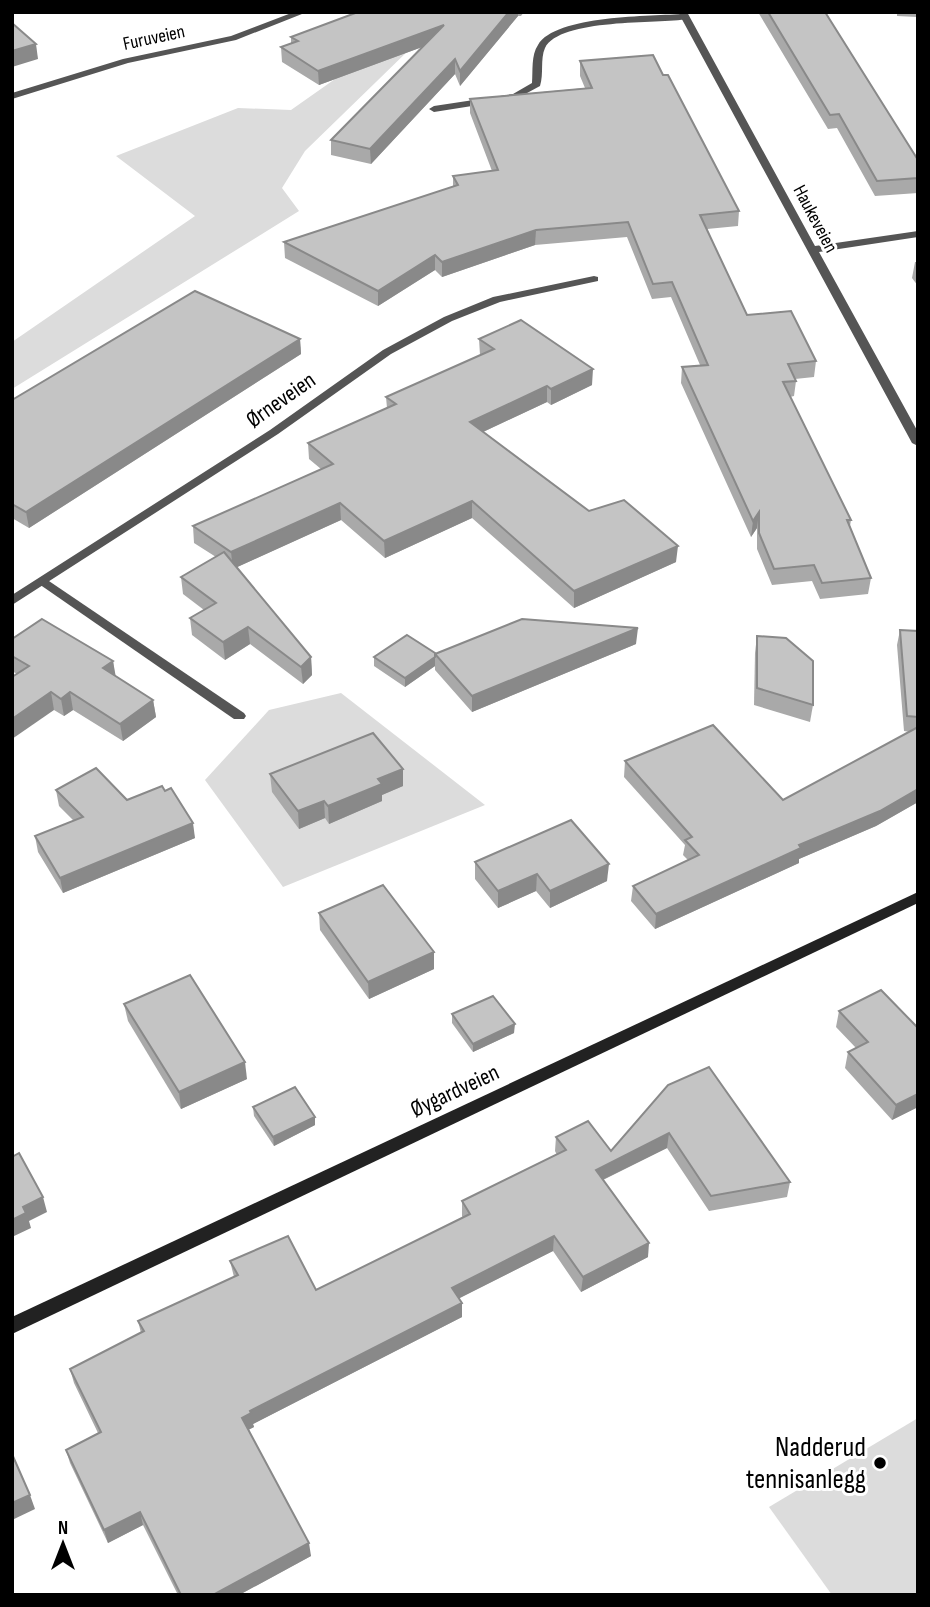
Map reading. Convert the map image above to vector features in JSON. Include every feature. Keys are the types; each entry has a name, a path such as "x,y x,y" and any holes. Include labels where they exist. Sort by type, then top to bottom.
{"street":[{"name":"Furuveien","path":"12,96 126,61 233,38 303,12"},
{"path":"434,109 516,96 537,83 541,45 550,36 610,22 684,15"},
{"name":"Haukeveien","path":"684,15 751,133 811,250 918,443"},
{"path":"811,250 918,234"},
{"name":"Ørneveien","path":"12,601 274,432 400,345 448,319 496,299 594,279"},
{"path":"43,582 239,716"},
{"name":"Øygardveien","path":"12,1326 918,897"}],"shaded area":[{"path":"448,12 305,151 282,188 299,211 12,389 12,342 195,216 116,156 238,108 291,110 372,53"},
{"path":"341,693 485,805 283,887 205,780 269,710"},
{"name":"Nadderud tennisanlegg","path":"918,1418 918,1595 832,1595 769,1507"}],"building":[{"path":"358,12 509,12 460,71 455,59 370,149 331,140 444,25 318,71 281,47 298,41 291,37"},
{"path":"768,12 825,12 918,160 918,178 877,181 839,114 830,115"},
{"path":"12,23 36,44 12,51"},
{"path":"653,55 663,75 668,75 739,211 700,215 747,315 791,311 816,361 788,364 796,381 783,382 851,520 847,520 871,578 822,583 814,565 774,569 759,533 759,512 753,521 682,367 708,365 672,282 653,284 628,222 536,230 442,262 435,255 378,291 284,242 458,185 453,176 498,170 470,99 592,88 580,61"},
{"path":"195,291 300,339 26,512 12,504 12,400"},
{"path":"521,320 593,369 551,389 547,386 470,422 589,511 624,500 678,546 574,591 472,501 384,541 340,503 231,552 193,526 333,464 308,443 396,404 386,397 494,349 479,339"},
{"path":"224,552 311,657 301,667 248,627 223,642 190,618 216,603 181,577"},
{"path":"42,619 113,661 103,668 153,700 120,724 70,692 61,699 51,692 12,719 12,677 29,666 12,656 12,639"},
{"path":"522,619 638,628 472,696 435,654"},
{"path":"900,630 918,631 918,717 907,716"},
{"path":"407,635 435,653 435,657 405,678 374,657"},
{"path":"757,636 786,638 813,661 813,705 757,688"},
{"path":"713,725 783,800 918,727 918,789 880,811 799,845 801,848 656,914 633,886 699,855 685,840 692,837 625,761"},
{"path":"373,733 403,769 378,779 382,784 328,806 324,801 298,811 270,774"},
{"path":"96,768 127,800 162,786 165,791 171,788 193,823 60,878 35,836 83,817 56,790"},
{"path":"571,820 609,864 550,891 537,874 498,891 475,862"},
{"path":"383,885 434,952 368,982 319,913"},
{"path":"190,975 245,1062 179,1092 124,1004"},
{"path":"881,990 918,1028 918,1094 896,1105 848,1052 868,1042 839,1011"},
{"path":"493,996 515,1024 473,1044 452,1014"},
{"path":"709,1067 790,1182 711,1196 669,1133 596,1170 649,1243 583,1277 554,1236 452,1288 462,1303 250,1411 251,1413 242,1418 309,1543 213,1595 181,1595 140,1512 104,1530 66,1450 101,1432 70,1369 144,1331 138,1321 238,1275 230,1261 288,1236 316,1290 470,1214 462,1201 566,1150 556,1137 588,1121 611,1151 668,1085"},
{"path":"295,1087 315,1117 273,1137 253,1107"},
{"path":"19,1153 43,1197 23,1207 26,1213 12,1220 12,1157"},
{"path":"12,1454 30,1495 12,1503"}],"place":[{"name":"Nadderud tennisanlegg","path":"880,1463"}]}
